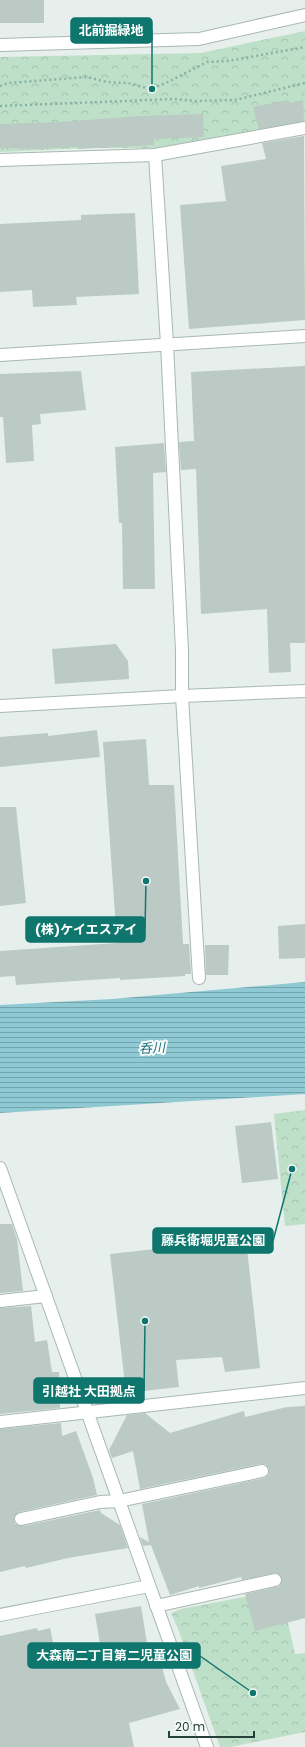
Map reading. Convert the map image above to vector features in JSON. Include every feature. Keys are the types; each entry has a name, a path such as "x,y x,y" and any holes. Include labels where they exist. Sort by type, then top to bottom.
{"street":[{"path":"0,45 199,39 305,15"},
{"path":"0,160 155,154 305,128"},
{"path":"155,154 167,344 182,651 182,696 199,978"},
{"path":"0,355 305,336"},
{"path":"0,706 182,696 305,692"},
{"path":"0,1168 207,1747"},
{"path":"0,1301 46,1296"},
{"path":"0,1422 305,1388"},
{"path":"21,1519 100,1502 119,1501 262,1471"},
{"path":"156,1606 275,1580"},
{"path":"0,1615 149,1586"}],"path":[{"path":"0,86 22,82 87,77 107,82 128,83 151,88 168,82 207,62 228,61 305,47"},
{"path":"0,106 174,99 196,101 235,100 305,82"}],"green space":[{"path":"305,31 305,121 251,133 155,148 88,148 0,152 0,57 201,53"},
{"path":"305,1110 305,1224 285,1226 274,1114"},
{"path":"270,1592 283,1601 295,1654 305,1653 305,1732 230,1747 220,1747 171,1613 181,1609"}],"water":[{"name":"呑川","path":"305,982 305,1094 0,1113 0,1005 112,999"}],"building":[{"path":"0,0 44,0 44,23 0,23"},
{"path":"288,100 290,103 303,100 304,121 259,129 253,107"},
{"path":"203,114 204,137 154,139 154,145 78,149 77,147 36,149 0,148 0,124"},
{"path":"304,136 305,320 189,329 180,205 226,201 221,166 266,159 262,143"},
{"path":"135,213 139,294 76,297 77,305 33,307 32,290 0,292 0,224 81,220 81,215"},
{"path":"305,366 305,643 290,643 291,672 269,673 267,609 201,614 196,469 181,470 179,442 194,441 191,372"},
{"path":"81,371 86,410 40,414 41,424 32,425 34,461 6,463 3,417 0,417 0,374"},
{"path":"164,443 166,472 153,473 155,589 123,589 122,523 119,523 115,447"},
{"path":"116,644 128,661 129,679 55,684 52,649"},
{"path":"97,730 100,757 0,767 0,737 48,733 48,736"},
{"path":"146,739 149,785 174,785 183,944 189,944 191,974 185,974 185,976 120,980 120,978 16,985 15,976 0,977 0,951 117,943 103,742"},
{"path":"0,807 16,807 26,903 0,906"},
{"path":"305,924 305,958 279,959 278,926"},
{"path":"205,945 229,945 228,975 206,975"},
{"path":"271,1122 278,1179 242,1183 235,1126"},
{"path":"0,1224 12,1224 17,1239 23,1291 0,1293"},
{"path":"246,1239 260,1368 225,1372 222,1357 176,1360 179,1387 126,1393 110,1254"},
{"path":"31,1306 35,1342 47,1340 52,1372 59,1372 60,1408 0,1414 0,1308"},
{"path":"305,1406 305,1618 255,1631 245,1594 280,1586 282,1579 277,1573 242,1580 241,1577 199,1588 199,1586 170,1595 151,1545 143,1546 140,1537 149,1542 142,1504 264,1478 269,1474 269,1469 265,1464 260,1464 140,1489 133,1451 112,1458 109,1450 127,1415 145,1413 170,1433 244,1411 245,1417 287,1407"},
{"path":"61,1423 62,1436 76,1431 93,1478 97,1495 19,1512 14,1517 15,1524 23,1526 100,1510 101,1513 120,1525 128,1548 68,1558 26,1568 25,1566 0,1572 0,1429"},
{"path":"141,1606 150,1662 161,1663 166,1682 180,1709 129,1723 134,1747 0,1747 0,1636 37,1628 38,1631 50,1628 55,1652 100,1644 95,1614"}],"place":[{"name":"北前掘緑地","path":"152,89"},
{"name":"(株)ケイエスアイ","path":"146,881"},
{"name":"藤兵衛堀児童公園","path":"292,1169"},
{"name":"引越社 大田拠点","path":"145,1321"},
{"name":"大森南二丁目第二児童公園","path":"253,1693"}]}
